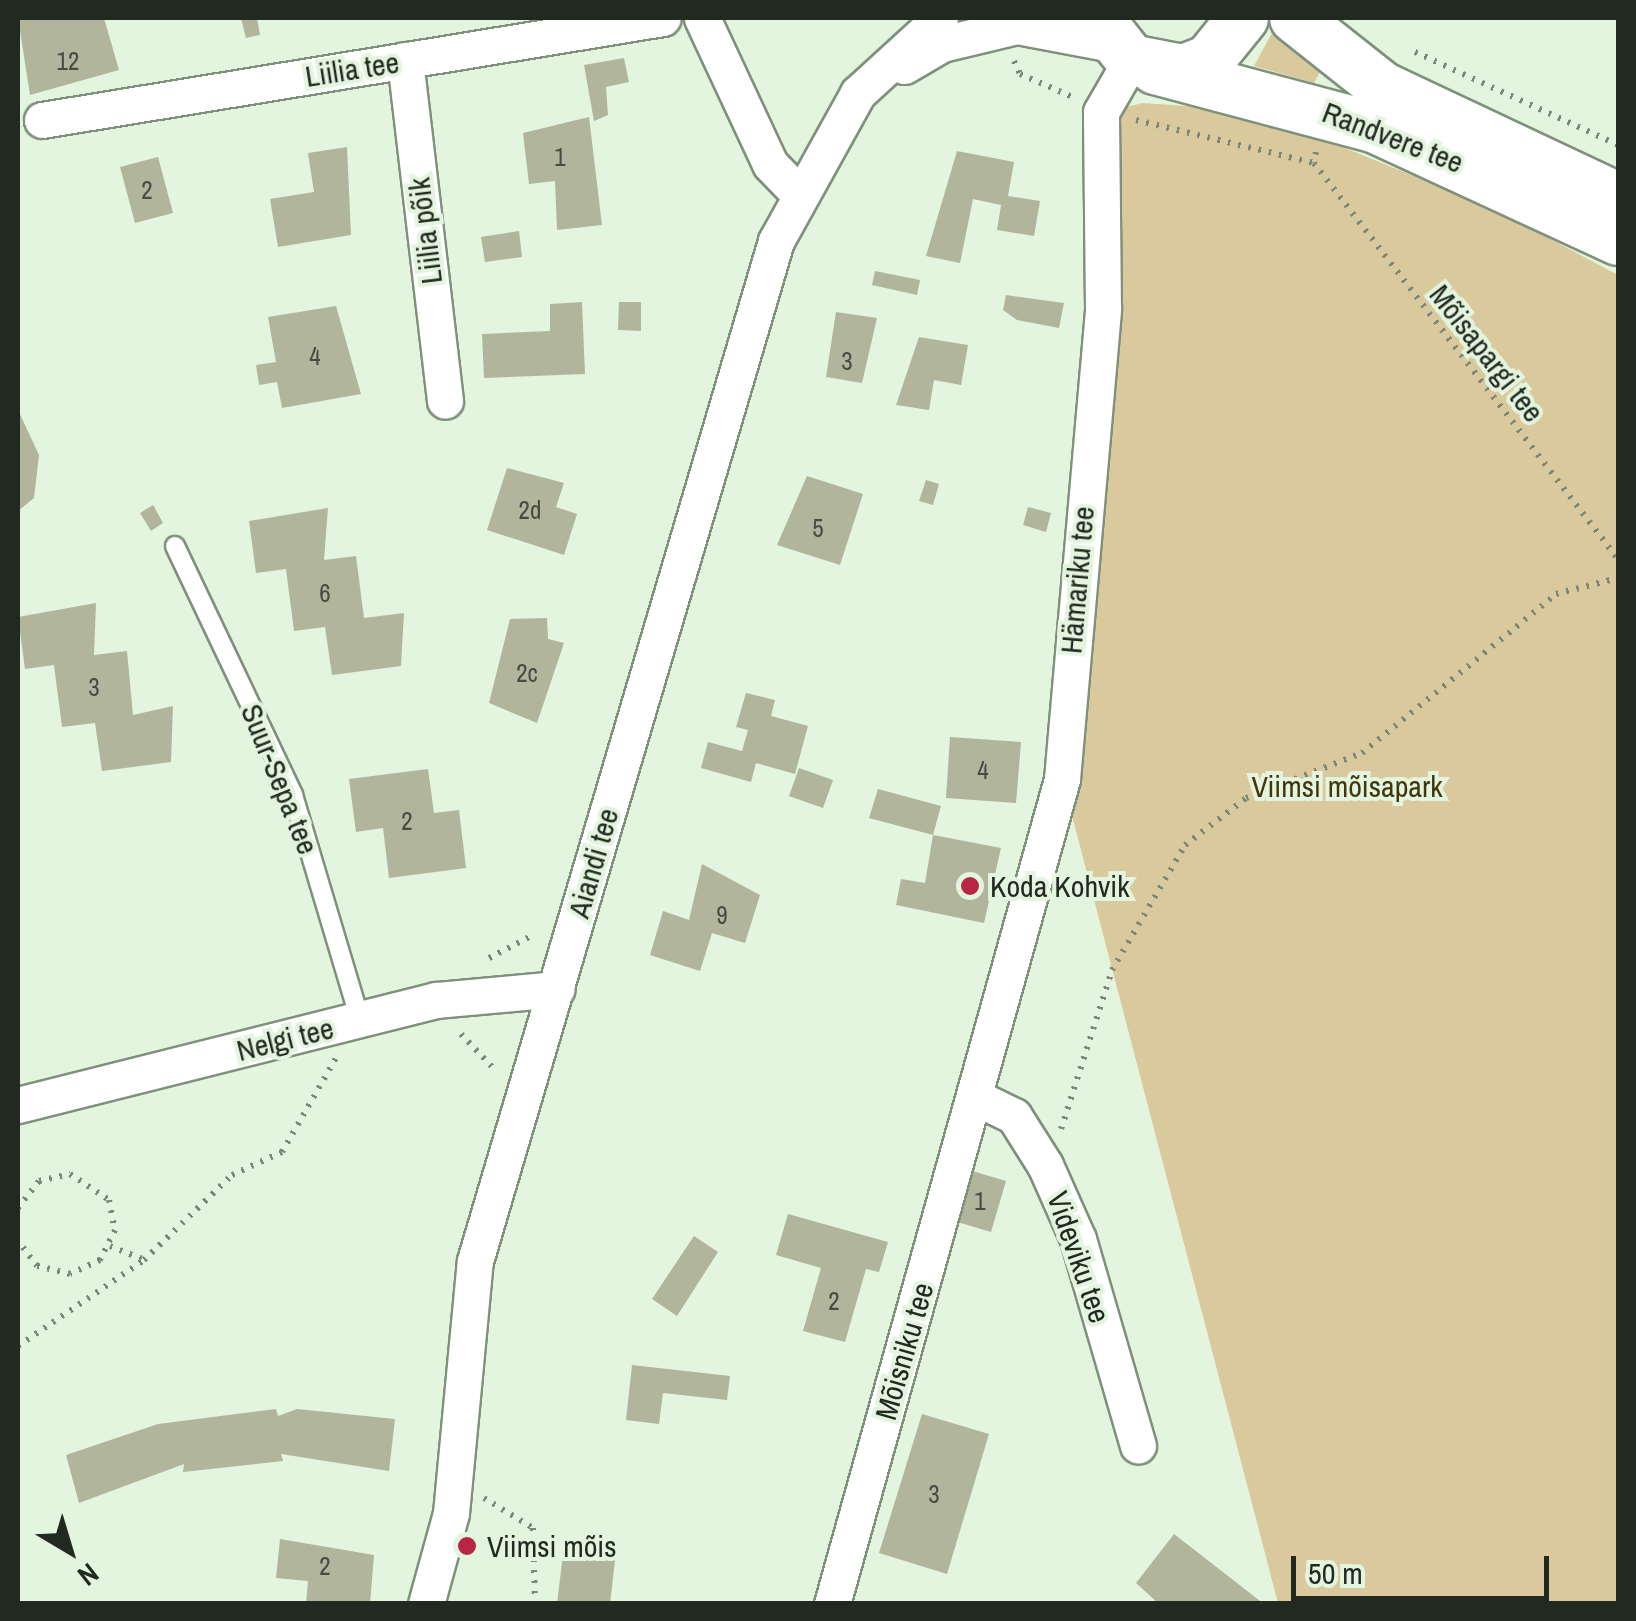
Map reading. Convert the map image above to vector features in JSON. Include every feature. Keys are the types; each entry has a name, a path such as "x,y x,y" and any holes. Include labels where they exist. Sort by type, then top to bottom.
{"street":[{"name":"Liilia tee","path":"42,120 663,18"},
{"path":"702,18 770,164 798,192"},
{"name":"Aiandi tee","path":"426,1604 453,1492 476,1261 798,192 880,63 940,18"},
{"path":"1101,112 1124,48 1209,60 1243,18"},
{"name":"Randvere tee","path":"1295,18 1382,86 1618,198"},
{"name":"Aiandi tee","path":"828,140 865,97 942,44 1016,26 1124,48"},
{"name":"Randvere tee","path":"1124,48 1376,128 1618,240"},
{"name":"Liilia põik","path":"405,60 445,400"},
{"name":"Hämariku tee","path":"977,1098 1062,779 1103,308 1101,112"},
{"name":"Nelgi tee","path":"18,1105 350,1034 436,1000 556,989"},
{"name":"Videviku tee","path":"977,1098 1014,1116 1045,1165 1078,1239 1138,1445"},
{"name":"Mõisniku tee","path":"832,1604 977,1098"}],"lane":[{"name":"Suur-Sepa tee","path":"175,546 293,796 350,1034"}],"path":[{"path":"1397,44 1618,145"},
{"path":"1014,53 1020,74 1101,112 1314,163"},
{"name":"Mõisapargi tee","path":"1322,172 1618,559"},
{"path":"1045,1165 1112,970 1185,845 1246,798 1362,753 1556,594 1618,578"},
{"path":"452,1032 468,1036 496,1072 494,1088"},
{"path":"322,1052 350,1034"},
{"path":"18,1346 144,1260 232,1175 282,1152 350,1034"},
{"path":"18,1208 39,1181 85,1178 109,1200 110,1246"},
{"path":"18,1241 37,1266 70,1274 110,1246"},
{"path":"110,1246 144,1260"},
{"path":"453,1492 509,1506 533,1528 534,1604"}],"green space":[{"path":"1274,29 1321,70 1314,83 1254,66"},
{"name":"Viimsi mõisapark","path":"1143,103 1228,109 1333,143 1492,208 1618,275 1618,1603 1278,1603 1070,808 1115,167 1122,108"}],"building":[{"path":"18,18 104,18 119,70 30,95"},
{"path":"241,18 257,18 260,35 246,38"},
{"path":"624,58 629,82 606,87 608,115 594,121 584,65"},
{"path":"589,117 602,225 557,230 555,181 529,184 523,133"},
{"path":"347,147 351,235 278,247 270,199 314,192 308,153"},
{"path":"957,151 1014,162 1008,196 1040,201 1034,236 997,230 1001,205 973,199 960,263 926,256"},
{"path":"158,157 173,213 135,223 120,167"},
{"path":"519,231 522,257 485,262 481,237"},
{"path":"875,271 920,280 917,295 872,285"},
{"path":"1006,295 1064,303 1059,328 1017,320 1003,310"},
{"path":"582,302 585,374 484,378 482,334 550,331 550,304"},
{"path":"619,302 641,302 641,331 618,330"},
{"path":"336,306 361,394 282,408 277,382 259,385 256,365 276,362 268,317"},
{"path":"836,312 877,318 862,383 826,377"},
{"path":"919,337 968,345 961,385 934,380 929,410 896,405"},
{"path":"18,410 39,455 34,498 18,511"},
{"path":"507,468 564,483 556,507 577,514 564,555 487,530"},
{"path":"807,476 863,494 840,565 777,545"},
{"path":"926,480 939,484 933,505 919,501"},
{"path":"153,505 163,523 151,531 140,513"},
{"path":"1028,507 1051,513 1046,532 1023,525"},
{"path":"328,508 324,560 356,556 364,618 404,613 401,666 332,675 325,627 294,631 286,569 256,573 249,521"},
{"path":"96,603 94,655 127,651 133,715 173,706 171,762 102,771 95,723 62,727 54,665 25,669 18,617"},
{"path":"547,618 548,639 564,643 537,723 489,703 510,619"},
{"path":"746,693 775,700 771,716 808,726 795,774 756,763 751,782 701,768 708,742 742,751 748,730 736,727"},
{"path":"950,737 1021,742 1016,803 946,798"},
{"path":"799,768 833,780 823,808 789,796"},
{"path":"428,769 434,813 459,810 466,868 389,878 383,828 356,832 349,779"},
{"path":"878,789 941,806 933,835 869,818"},
{"path":"933,835 1001,848 984,923 896,905 901,879 925,883"},
{"path":"702,864 760,895 745,943 712,933 700,971 650,955 663,911 689,920"},
{"path":"969,1170 1006,1181 991,1232 954,1221"},
{"path":"788,1214 888,1242 879,1272 866,1269 845,1342 803,1331 821,1268 776,1255"},
{"path":"694,1236 718,1252 677,1316 652,1299"},
{"path":"632,1365 730,1376 727,1400 663,1393 659,1424 626,1420"},
{"path":"276,1409 278,1416 297,1409 395,1419 389,1471 281,1454 283,1461 183,1472 184,1464 79,1503 66,1455 158,1424"},
{"path":"922,1414 989,1434 947,1574 879,1553"},
{"path":"1174,1534 1264,1604 1159,1604 1136,1583"},
{"path":"280,1539 374,1555 370,1604 306,1604 308,1581 276,1578"},
{"path":"564,1546 616,1552 610,1604 557,1604"}],"place":[{"name":"Koda Kohvik","path":"970,886"},
{"name":"Viimsi mõis","path":"467,1546"}]}
